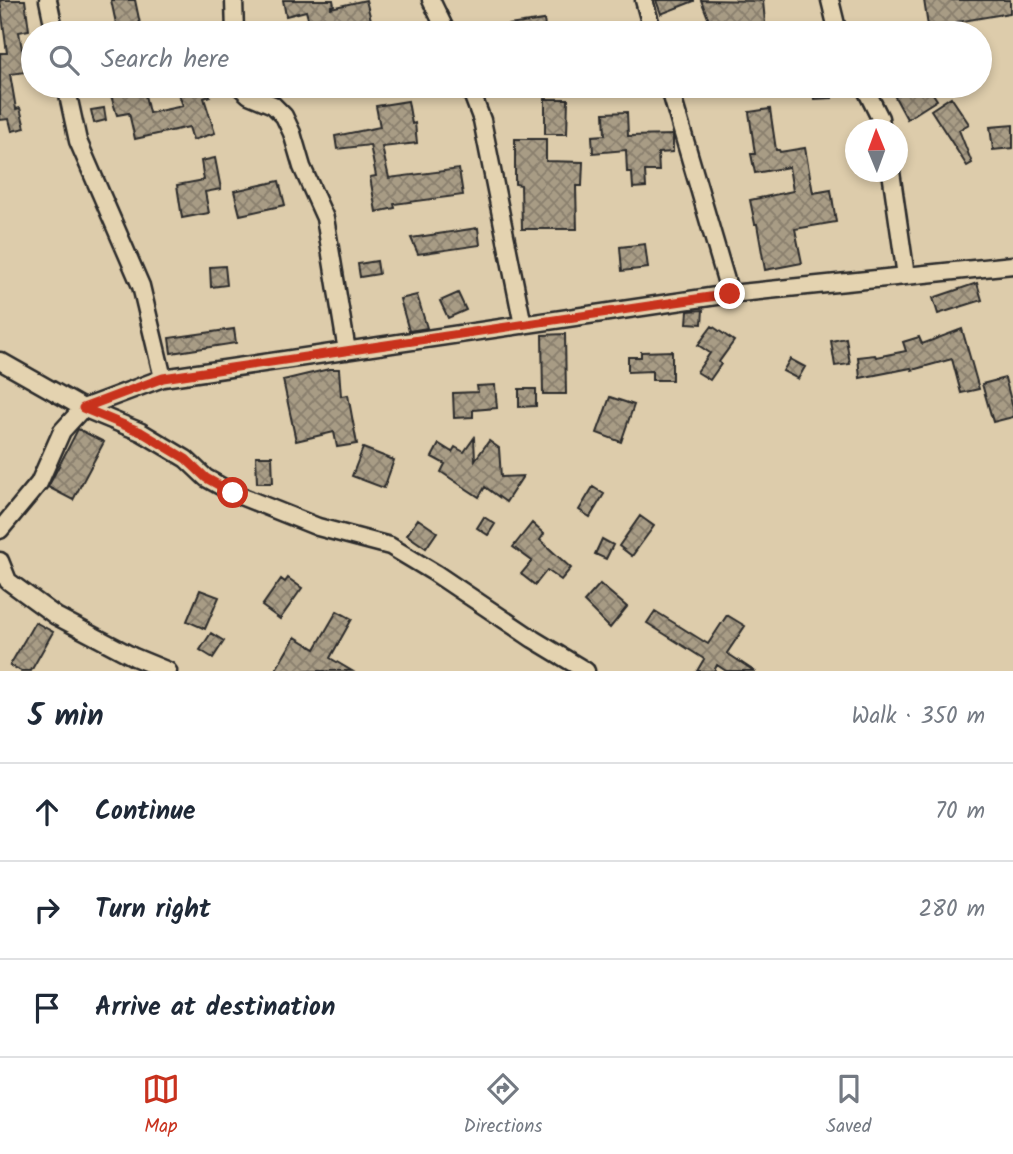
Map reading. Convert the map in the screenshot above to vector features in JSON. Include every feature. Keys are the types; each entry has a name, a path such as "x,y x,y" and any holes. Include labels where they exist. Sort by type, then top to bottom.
{"street":[{"path":"48,0 52,21"},
{"path":"234,0 235,21"},
{"path":"431,0 441,21"},
{"path":"643,0 649,21"},
{"path":"830,0 835,21"},
{"path":"69,98 78,141 141,286 163,378"},
{"path":"257,98 274,105 284,117 292,133 302,167 325,218 347,351"},
{"path":"474,98 482,120 523,325"},
{"path":"673,98 730,294"},
{"path":"870,98 880,119"},
{"path":"892,182 906,276"},
{"path":"0,545 0,530 38,483 62,431 83,408 163,378 730,294 1013,265"},
{"path":"0,362 83,408 141,432 186,459 206,478 233,493 318,527 390,546 586,671"},
{"path":"0,561 8,581 57,616 134,657 168,671"}],"building":[{"path":"0,0 25,0 28,21 21,21 19,32 21,73 10,74 16,109 20,108 25,128 12,131 9,119 0,120 0,53 7,53"},
{"path":"111,0 135,0 139,21 115,21"},
{"path":"283,0 333,0 334,5 331,8 366,0 371,20 309,21 306,11 286,16"},
{"path":"656,0 694,0 694,1 661,14"},
{"path":"701,0 763,1 765,21 709,21"},
{"path":"924,0 1010,0 1010,13 963,21 927,21"},
{"path":"112,98 146,98 149,113 183,106 180,98 204,98 215,133 193,140 189,127 135,139 129,113 117,115"},
{"path":"896,98 936,98 937,100 907,119"},
{"path":"952,98 969,124 959,130 972,163 967,166 931,110"},
{"path":"545,99 568,99 567,134 545,134"},
{"path":"408,101 412,124 415,123 417,143 382,147 389,178 459,169 463,195 394,204 395,208 376,212 370,177 376,176 370,145 337,149 335,136 380,127 376,106"},
{"path":"104,108 106,120 94,123 91,110"},
{"path":"770,109 776,150 780,152 805,148 813,193 831,190 836,222 795,229 802,263 765,270 750,200 793,191 789,167 755,173 751,154 755,154 749,112"},
{"path":"627,112 628,136 673,135 673,152 658,153 659,171 645,171 646,187 633,188 632,172 627,172 626,150 593,153 592,136 605,135 604,113"},
{"path":"1013,125 1013,148 993,150 990,127"},
{"path":"515,139 546,139 546,161 583,162 582,186 576,186 577,229 522,229 521,185 515,184"},
{"path":"215,158 221,189 205,192 209,213 182,218 177,185 204,180 201,161"},
{"path":"279,181 285,205 240,215 234,191"},
{"path":"478,228 480,245 418,254 411,238"},
{"path":"645,244 648,268 622,271 620,247"},
{"path":"377,261 379,274 360,277 358,264"},
{"path":"225,266 227,285 211,287 210,267"},
{"path":"977,283 982,300 938,314 933,298"},
{"path":"458,293 466,310 448,318 440,301"},
{"path":"417,295 427,328 409,331 400,299"},
{"path":"703,310 702,324 687,323 688,311"},
{"path":"712,326 734,341 710,380 697,372 710,353 698,345"},
{"path":"234,329 236,343 171,353 169,338"},
{"path":"962,329 979,389 961,393 952,359 912,370 911,368 860,378 858,357 876,357 906,351 903,342 919,337 922,344"},
{"path":"565,334 566,394 543,394 542,335"},
{"path":"846,338 850,364 835,366 831,341"},
{"path":"672,351 672,380 652,380 652,371 628,372 628,357 641,357 641,352"},
{"path":"790,359 805,367 798,379 783,371"},
{"path":"339,369 341,396 348,395 357,444 337,447 334,432 296,441 283,380"},
{"path":"1005,378 1013,417 993,422 982,384"},
{"path":"495,385 497,408 473,410 473,417 454,418 453,393 478,392 477,386"},
{"path":"519,389 536,389 536,406 519,407"},
{"path":"610,397 634,405 621,442 597,433"},
{"path":"78,429 104,442 73,500 48,487"},
{"path":"474,438 475,460 489,441 499,448 501,477 523,476 506,502 485,487 479,497 441,472 445,464 432,457 439,444 452,452 455,447 464,452"},
{"path":"363,448 394,460 384,488 352,476"},
{"path":"256,456 272,456 273,483 257,483"},
{"path":"593,487 604,494 590,517 579,510"},
{"path":"640,516 654,526 632,556 619,546"},
{"path":"484,517 495,524 488,535 477,528"},
{"path":"418,519 437,532 426,548 407,535"},
{"path":"532,523 544,534 540,540 571,568 561,580 547,570 535,585 521,574 532,561 513,547"},
{"path":"602,539 613,545 606,559 595,554"},
{"path":"288,578 302,588 280,619 262,606 281,579 285,582"},
{"path":"600,584 627,607 610,628 584,602"},
{"path":"200,590 219,597 205,629 187,621"},
{"path":"337,611 352,619 330,658 352,671 275,671 295,637 315,649"},
{"path":"655,611 708,644 727,615 745,626 727,653 754,671 726,671 717,665 714,671 697,671 704,659 647,623"},
{"path":"35,622 53,632 31,671 21,671 10,665"},
{"path":"211,633 224,641 213,658 200,650"}],"route":[{"path":"233,493 206,478 186,459 141,432 83,408 163,378 730,294"}]}
